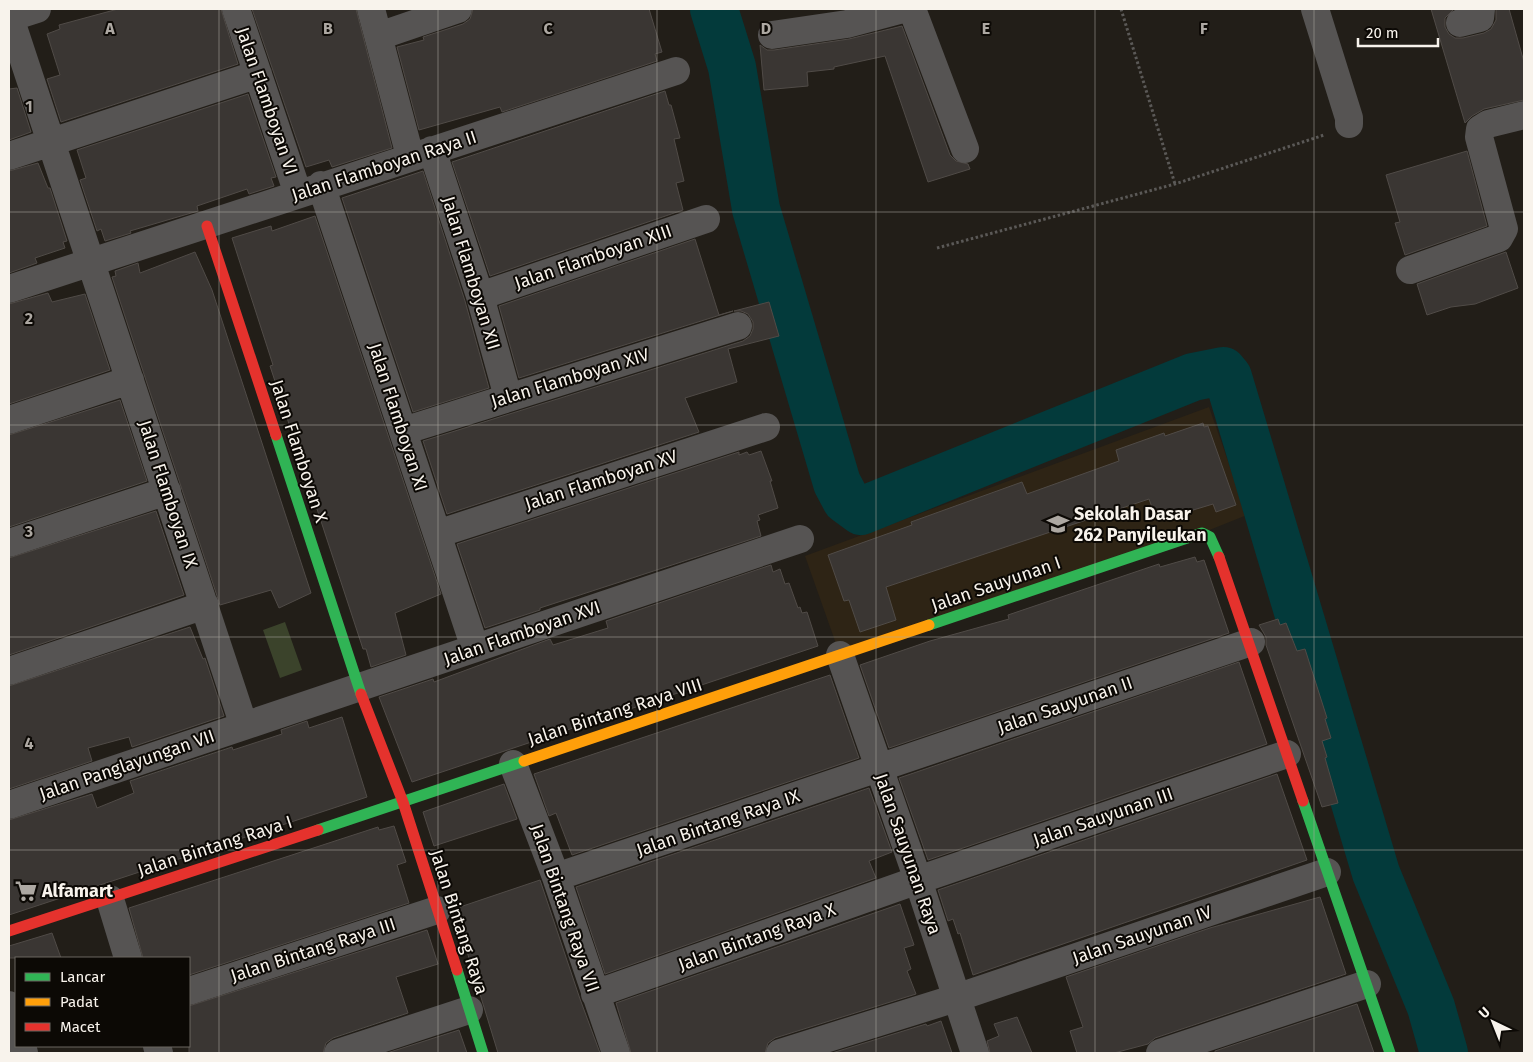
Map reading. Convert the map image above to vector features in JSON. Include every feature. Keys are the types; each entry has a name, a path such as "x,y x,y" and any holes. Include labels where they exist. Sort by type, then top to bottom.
{"street":[{"path":"9,17 37,9"},
{"name":"Jalan Flamboyan VI","path":"236,9 258,74 310,190"},
{"name":"Jalan Flamboyan XII","path":"371,9 421,153 480,296 508,397"},
{"path":"379,36 458,9"},
{"path":"772,35 846,16 903,9"},
{"path":"912,9 965,149"},
{"path":"1315,9 1349,124"},
{"name":"Jalan Flamboyan IX","path":"9,17 92,262 244,726"},
{"name":"Jalan Flamboyan Raya II","path":"9,289 207,226 421,153 676,71"},
{"path":"9,156 258,74"},
{"path":"1410,270 1499,238 1504,229 1478,137 1480,129 1488,124 1524,115"},
{"name":"Jalan Flamboyan XI","path":"310,190 403,431 476,648"},
{"name":"Jalan Flamboyan XIII","path":"480,296 706,219"},
{"name":"Jalan Flamboyan X","path":"207,226 359,687 402,802"},
{"name":"Jalan Flamboyan XIV","path":"403,431 738,326"},
{"path":"9,420 130,380"},
{"name":"Jalan Flamboyan XV","path":"437,534 766,426"},
{"path":"9,544 167,492"},
{"name":"Jalan Sauyunan I","path":"840,655 1202,533 1210,537 1216,547 1251,642"},
{"name":"Jalan Flamboyan XVI","path":"244,726 800,539"},
{"path":"9,671 205,606"},
{"path":"1251,642 1287,754 1390,1053"},
{"name":"Jalan Sauyunan II","path":"880,769 1251,642"},
{"name":"Jalan Bintang Raya VIII","path":"402,802 840,655"},
{"name":"Jalan Sauyunan Raya","path":"840,655 918,880 975,1053"},
{"name":"Jalan Panglayungan VII","path":"9,805 244,726"},
{"name":"Jalan Sauyunan III","path":"918,880 1287,754"},
{"name":"Jalan Bintang Raya VII","path":"513,764 556,877 616,1053"},
{"name":"Jalan Bintang Raya IX","path":"556,877 880,769"},
{"name":"Jalan Bintang Raya I","path":"9,931 402,802"},
{"name":"Jalan Bintang Raya","path":"402,802 483,1053"},
{"name":"Jalan Sauyunan IV","path":"780,1053 956,998 1327,872"},
{"name":"Jalan Bintang Raya X","path":"595,994 918,880"},
{"path":"110,899 128,957"},
{"name":"Jalan Bintang Raya III","path":"190,991 437,910"},
{"path":"1160,1053 1367,984"},
{"path":"9,1005 15,1026"},
{"path":"338,1053 469,1010"}],"path":[{"path":"1120,9 1175,184"},
{"path":"937,248 1175,184 1345,128 1349,124"}],"shaded area":[{"name":"Sekolah Dasar 262 Panyileukan","path":"1209,407 1247,515 1202,533 840,655 805,556"}],"green space":[{"path":"285,622 302,670 280,678 263,630"}],"building":[{"path":"118,9 221,9 238,64 61,122 47,79 60,75 47,34 60,29 59,25"},
{"path":"252,9 356,9 392,148 332,167 329,160 306,167"},
{"path":"473,9 649,9 662,52 655,54 657,61 502,112 500,107 419,130 397,47 424,40 423,37 463,24 470,19"},
{"path":"1431,9 1454,9 1445,18 1445,27 1449,34 1455,38 1463,38 1484,33 1491,29 1496,20 1496,9 1509,9 1524,62 1524,100 1484,109 1465,123"},
{"path":"902,26 950,155 956,161 968,164 970,169 928,182 885,56 834,67 834,69 807,72 808,86 764,90 760,45 767,50 774,50 849,39"},
{"path":"17,88 31,132 9,140 9,89"},
{"path":"665,91 680,138 674,139 684,181 676,183 683,210 490,276 452,162"},
{"path":"248,94 276,177 271,178 274,186 249,194 247,189 197,206 198,211 130,231 131,233 105,241 101,229 97,231 80,180 86,178 77,150"},
{"path":"1467,151 1487,226 1405,255 1395,223 1400,222 1386,175"},
{"path":"38,163 48,188 50,188 67,241 63,242 65,248 35,258 37,263 9,273 9,171"},
{"path":"423,171 465,301 489,388 413,412 342,198"},
{"path":"315,216 441,594 395,613 406,655 371,667 366,649 363,649 270,366 273,365 232,238 271,226 272,231"},
{"path":"695,239 719,315 733,311 519,378 499,306"},
{"path":"195,252 212,290 311,593 279,608 271,590 220,605 112,277 116,276 115,271 138,263 140,273"},
{"path":"1506,252 1518,288 1475,304 1451,307 1427,315 1417,284"},
{"path":"48,293 52,302 85,294 110,370 9,404 9,304"},
{"path":"769,302 779,336 728,349 737,382 685,398 699,432 447,514 423,441 743,341 750,336 753,322 748,314 734,311"},
{"path":"120,400 147,481 9,527 9,435"},
{"path":"1203,423 1204,427 1208,426 1236,505 1216,512 1213,504 1157,521 1149,499 886,587 896,620 860,632 849,600 844,601 828,555 912,525 911,522 1022,482 1027,494 1119,461 1116,450 1164,433 1165,436"},
{"path":"761,451 772,481 770,481 778,508 758,515 760,520 757,521 761,536 540,608 540,610 485,628 457,544 739,452 739,455 747,452 749,455"},
{"path":"156,511 184,595 9,655 9,558"},
{"path":"1195,557 1197,562 1204,560 1229,633 889,748 860,665 930,641 1009,619 1008,615 1159,564 1160,567"},
{"path":"771,565 773,572 780,569 785,584 789,583 798,608 800,607 802,613 807,612 818,646 412,782 379,697 433,679 434,682 550,639 553,645 608,628 606,621"},
{"path":"1278,619 1280,625 1286,623 1297,651 1305,649 1327,718 1325,719 1331,738 1322,741 1338,803 1322,807 1266,645 1266,637 1259,625"},
{"path":"190,627 203,659 205,658 224,716 132,747 129,737 88,748 92,761 9,789 9,686"},
{"path":"1239,662 1267,744 928,860 899,778"},
{"path":"830,675 859,758 572,855 556,813 549,816 534,774"},
{"path":"342,717 367,797 9,915 9,820 92,794 97,808 134,793 130,781 232,747 233,750 282,734 281,730 307,721 309,728"},
{"path":"1277,774 1307,860 973,975 960,933 958,934 953,919 948,921 938,890"},
{"path":"504,784 517,819 434,846 423,812"},
{"path":"869,788 892,852 869,861 876,878 605,974 576,887"},
{"path":"394,826 406,862 397,865 409,903 190,975 190,957 143,957 129,908 378,827 379,830"},
{"path":"540,880 600,1053 498,1053 454,909"},
{"path":"1320,897 1346,974 1155,1038 1148,1044 1114,1053 1077,1053 1070,1031 1083,1027 1066,977 1210,928"},
{"path":"900,904 914,945 904,948 911,969 907,971 916,994 775,1038 768,1043 765,1053 631,1053 616,1003"},
{"path":"427,930 438,964 396,977 408,1013 333,1038 326,1043 323,1053 189,1053 190,1006"},
{"path":"52,933 61,957 9,958 9,946"},
{"path":"1357,1004 1374,1053 1215,1053 1215,1051"},
{"path":"1017,1017 1032,1053 990,1053 987,1041 999,1036 994,1024"},
{"path":"941,1021 952,1053 832,1053 926,1024 927,1026"},
{"path":"459,1030 467,1053 387,1053"}],"waterway":[{"path":"714,9 732,67 756,209 837,483 846,500 861,511 1193,377 1223,371 1228,377 1376,873 1431,1007 1444,1053"}],"traffic: fast":[{"path":"276,435 361,694"},
{"path":"929,625 1202,533 1210,537 1219,557"},
{"path":"318,830 524,761"},
{"path":"1303,801 1390,1053"},
{"path":"457,970 483,1053"}],"traffic: slow":[{"path":"524,761 929,625"}],"traffic: jam":[{"path":"207,226 276,435"},
{"path":"1219,557 1303,801"},
{"path":"361,694 403,802 457,970"},
{"path":"9,931 318,830"}],"place":[{"name":"Sekolah Dasar 262 Panyileukan","path":"1058,524"},
{"name":"Alfamart","path":"26,891"}]}
